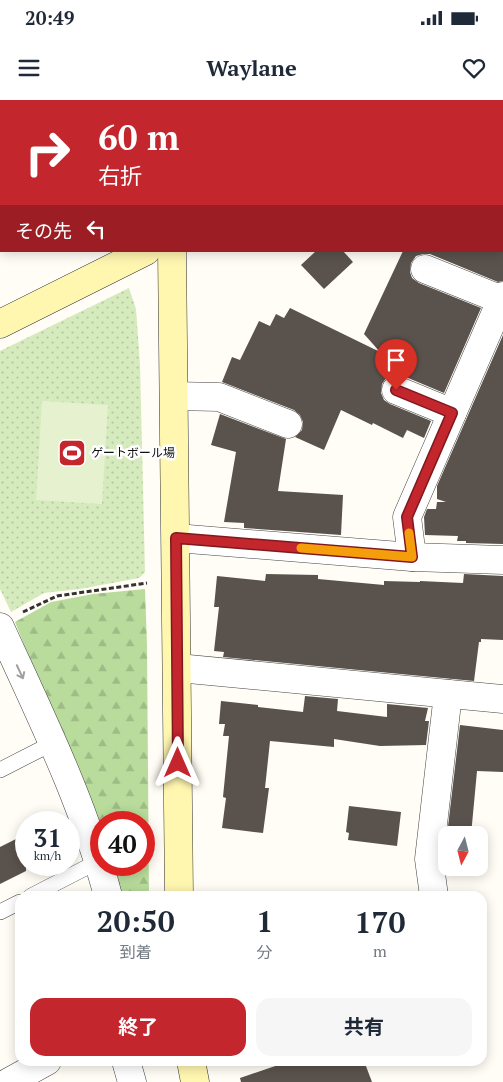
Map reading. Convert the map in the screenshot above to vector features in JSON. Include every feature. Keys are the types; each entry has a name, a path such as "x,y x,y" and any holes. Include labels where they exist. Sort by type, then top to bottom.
{"street":[{"path":"0,324 144,252"},
{"path":"172,252 179,891"},
{"path":"412,557 407,517 502,298 425,269"},
{"path":"396,390 452,413"},
{"path":"174,396 219,397 288,424"},
{"path":"176,538 412,557 503,560"},
{"path":"8,621 90,838"},
{"path":"178,668 503,699"},
{"path":"433,891 429,859 448,694"},
{"path":"103,876 107,891"},
{"path":"9,1082 38,1066"},
{"path":"127,1066 132,1082"},
{"path":"192,1066 195,1082"}],"lane":[{"path":"0,770 53,743"},
{"path":"41,891 90,866"},
{"path":"0,912 15,904"}],"path":[{"path":"8,621 57,596 176,579"}],"green space":[{"path":"129,288 136,309 140,365 145,572 139,578 80,589 44,593 11,612 0,589 0,351"},
{"name":"ゲートボール場","path":"42,401 108,405 102,504 36,500"},
{"path":"145,589 148,811 90,811 15,622 51,602 93,594"},
{"path":"114,876 149,876 149,891 119,891"}],"building":[{"path":"315,252 344,252 353,262 324,289 301,265"},
{"path":"403,252 503,252 503,281 498,282 430,254 416,256 411,263 410,272 412,278 419,283 481,308 444,393 401,375 393,375 386,378 382,384 381,393 384,400 431,421 424,438 407,430 403,438 341,410 324,450 295,437 302,430 303,422 300,415 294,410 222,382 232,357 240,360 259,321 270,326 276,314 284,318 290,308 380,352 364,334"},
{"path":"503,335 503,544 466,543 466,541 457,541 458,536 425,535 424,517 427,509 436,509 437,502 446,502 437,499 437,486"},
{"path":"220,414 286,439 278,491 343,495 341,535 244,528 244,523 224,522 236,452 211,445"},
{"path":"266,574 318,575 318,579 384,585 384,581 463,583 464,574 503,576 503,640 481,639 474,681 223,657 224,652 214,651 219,607 214,607 217,576 265,581"},
{"path":"305,696 338,699 337,711 387,717 387,704 428,708 425,721 429,721 426,745 380,746 334,739 334,747 270,741 265,788 269,788 263,833 222,828 226,798 223,797 229,736 223,736 225,724 219,724 221,701 303,712"},
{"path":"460,725 503,730 503,772 477,771 472,826 448,826"},
{"path":"349,806 401,812 397,846 348,840 349,833 346,832"},
{"path":"15,840 16,876 0,884 0,847"},
{"path":"275,1066 366,1066 372,1082 241,1082 240,1078"}],"slow traffic":[{"path":"301,548 412,557 409,533"}],"place":[{"name":"ゲートボール場","path":"72,453"}],"route":[{"path":"178,763 176,538 412,557 407,517 452,413 396,390"}]}
